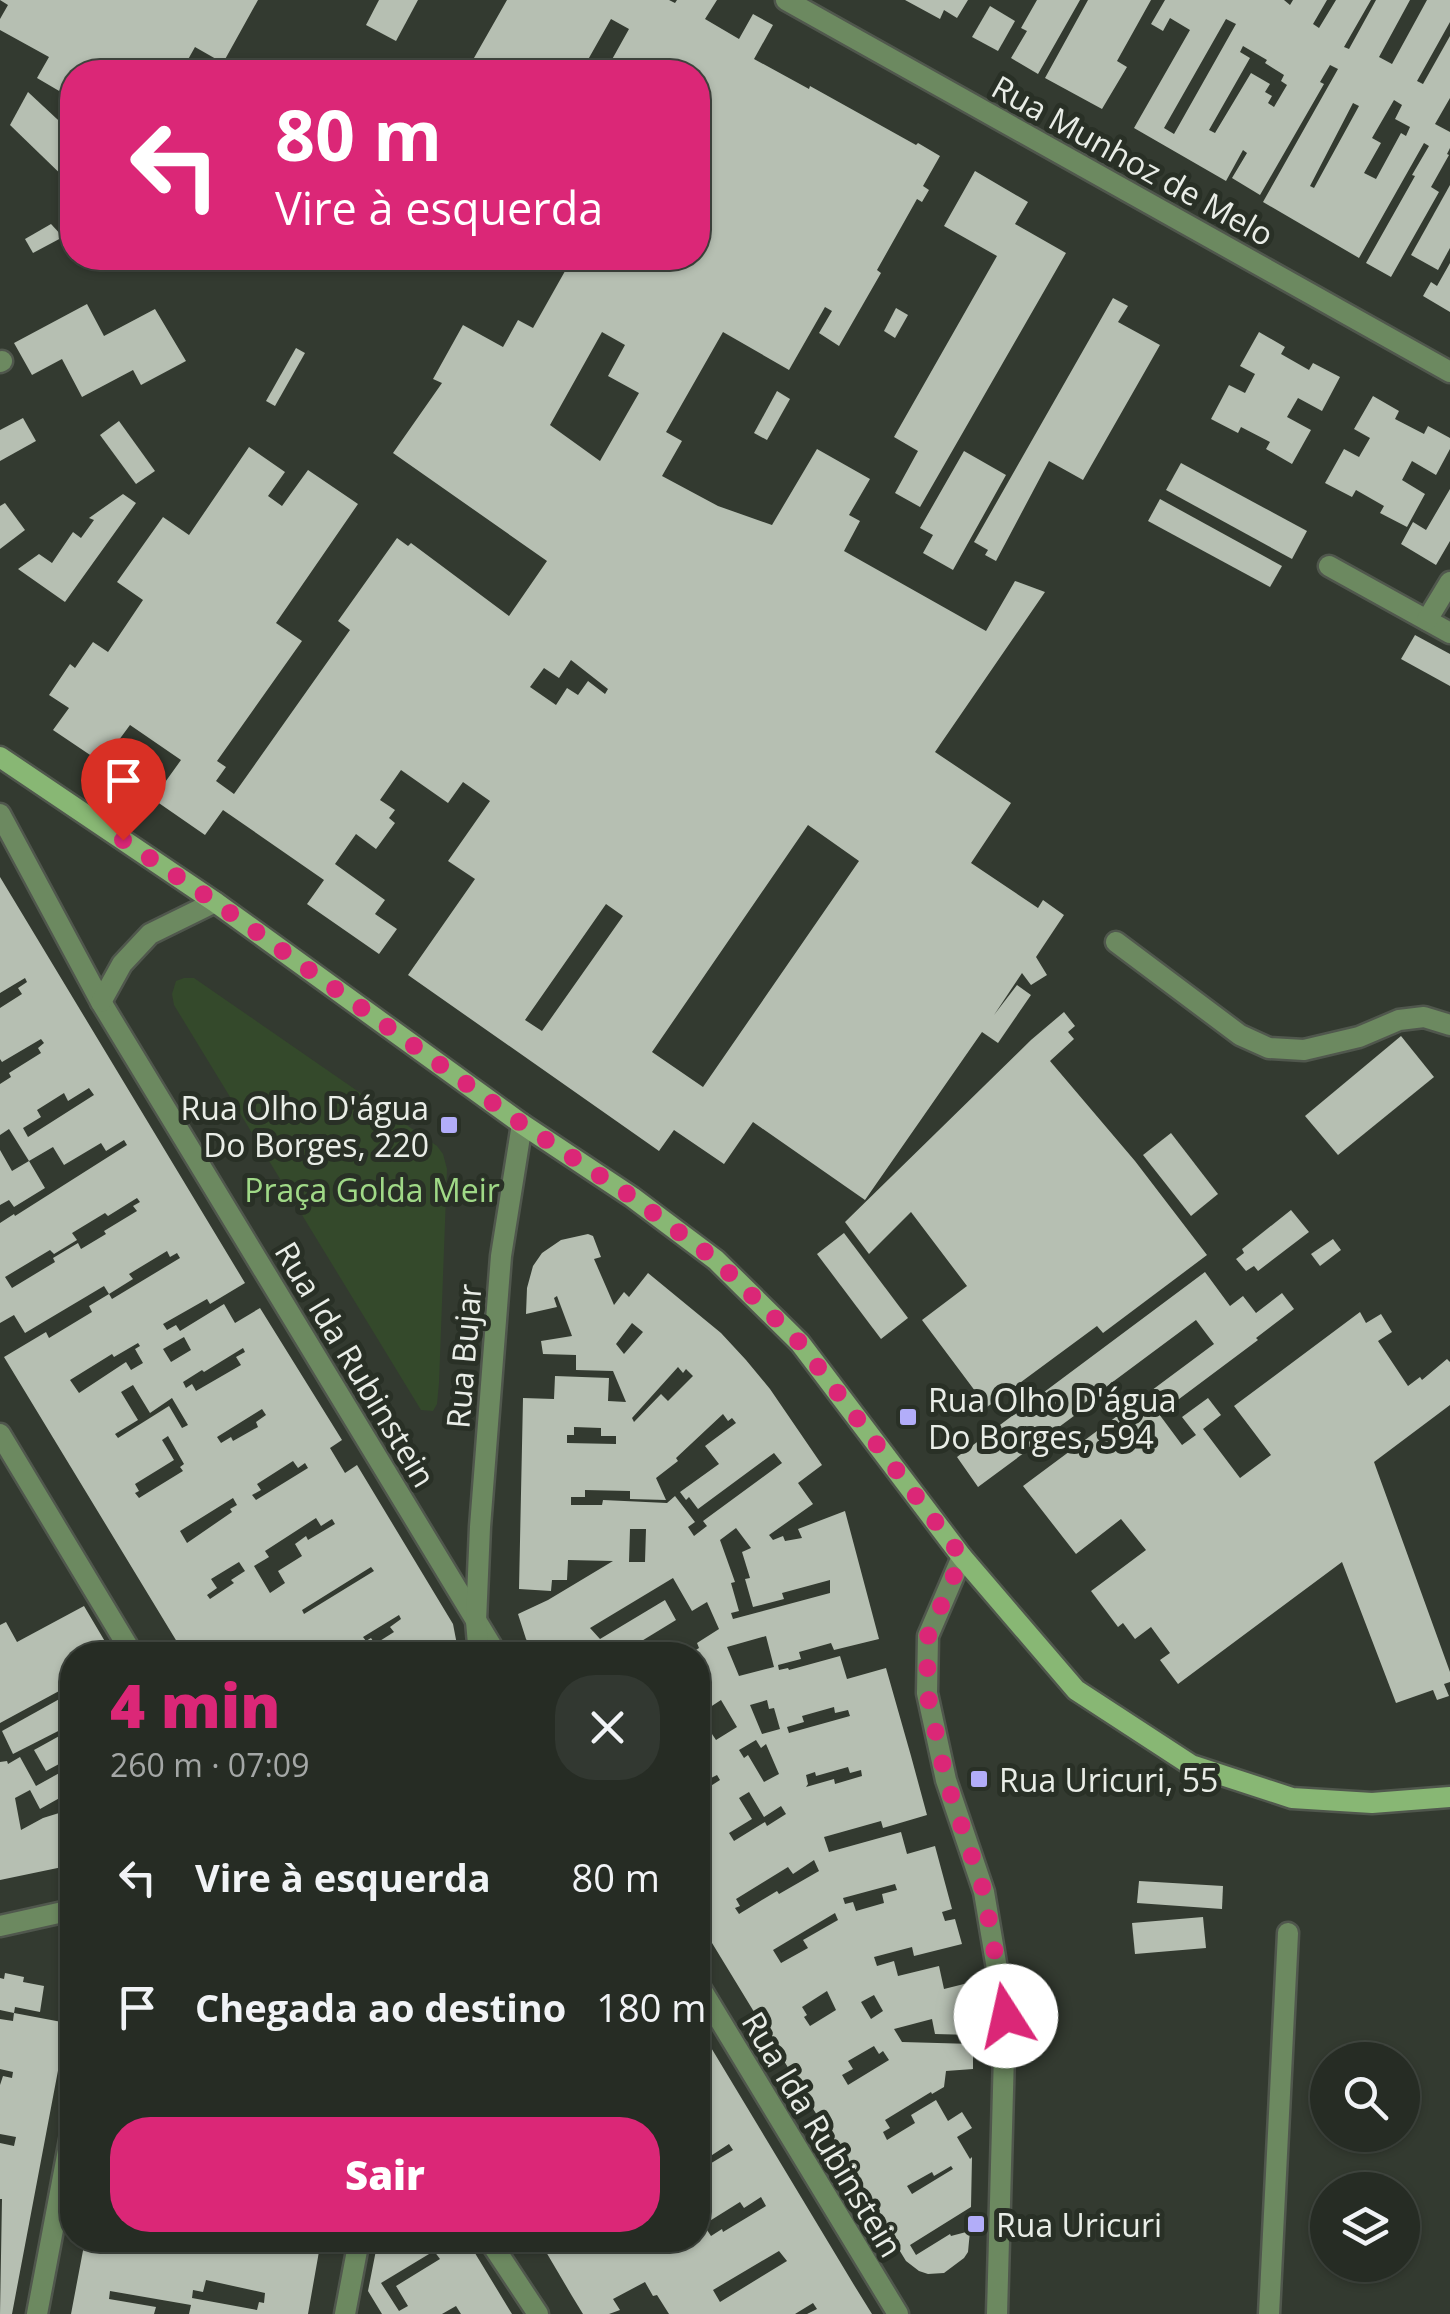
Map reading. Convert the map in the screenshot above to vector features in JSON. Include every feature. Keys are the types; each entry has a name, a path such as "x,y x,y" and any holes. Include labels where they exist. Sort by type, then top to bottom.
{"main road":[{"path":"0,757 215,902 716,1260 800,1343 962,1557 1076,1690 1191,1765 1292,1798 1372,1803 1450,1797"}],"street":[{"name":"Rua Munhoz de Melo","path":"786,0 1450,372"},
{"path":"1329,566 1450,633"},
{"path":"1427,620 1450,582"},
{"name":"Rua Ida Rubinstein","path":"0,814 101,1002 489,1642"},
{"path":"101,1002 122,964 150,934 215,902"},
{"path":"1116,942 1240,1034 1269,1048 1304,1050 1359,1037 1398,1020 1424,1017 1450,1025"},
{"name":"Rua Bujar","path":"478,1642 480,1527 502,1256 522,1124"},
{"path":"0,1434 125,1642"},
{"path":"962,1557 928,1636 927,1692 946,1780 984,1892 1006,2016 997,2314"},
{"path":"0,1926 60,1913"},
{"path":"1270,2314 1288,1933"},
{"name":"Rua Ida Rubinstein","path":"710,2004 898,2314"},
{"path":"37,2314 60,2192"},
{"path":"345,2314 357,2252"},
{"path":"497,2252 538,2314"}],"green space":[{"name":"Praça Golda Meir","path":"194,978 437,1146 443,1154 447,1169 439,1383 433,1411 421,1410 174,1005 176,981"}],"building":[{"path":"0,0 258,0 225,60 195,47 188,60 60,60 60,91 37,78 49,57 0,30 0,19 8,5"},
{"path":"379,0 418,0 396,41 366,25"},
{"path":"507,0 717,0 705,19 739,39 753,14 773,25 754,59 940,156 923,186 929,190 922,202 917,199 839,346 819,333 832,311 825,307 789,370 723,332 666,432 682,441 662,476 718,506 772,525 817,449 870,479 849,515 860,521 844,551 986,631 1015,581 1045,592 935,752 1011,803 971,863 1038,908 1043,900 1064,915 1036,957 1047,975 1031,985 1022,973 994,1015 1017,985 1031,995 998,1043 982,1032 865,1200 753,1122 724,1164 674,1130 659,1151 408,975 475,879 448,861 490,801 463,782 448,803 401,770 380,800 395,810 389,818 395,823 376,849 356,834 335,864 385,900 375,914 397,929 379,954 307,904 324,880 223,810 205,835 153,799 181,760 130,725 102,763 53,730 69,708 49,695 70,664 75,668 93,642 108,652 143,600 117,582 163,517 189,535 249,447 285,472 268,496 282,506 308,470 358,504 276,623 302,641 217,761 226,767 216,781 234,794 350,630 338,621 397,538 408,546 411,543 509,616 547,561 393,453 442,383 433,379 463,325 503,347 518,320 533,328 566,270 710,270 710,60 612,60 629,29 611,19 588,60 473,60","holes":["602,332 625,345 608,376 639,393 600,461 550,425","571,660 608,689 605,694 588,681 578,695 567,688 556,705 530,687 544,668 559,678","808,825 859,861 703,1087 652,1052","606,904 623,916 542,1031 525,1020"]},
{"path":"905,0 968,0 957,18 944,10 940,19"},
{"path":"1037,0 1080,0 1038,74 1011,58 1027,31 1021,28"},
{"path":"1088,0 1151,0 1117,61 1127,67 1102,109 1045,78"},
{"path":"1165,0 1284,0 1290,5 1293,0 1327,0 1313,24 1319,28 1336,0 1371,0 1344,47 1349,49 1376,0 1410,0 1379,57 1392,64 1427,0 1450,0 1450,22 1417,81 1423,84 1450,36 1450,98 1435,124 1450,132 1449,155 1431,187 1439,192 1391,277 1366,263 1429,146 1424,143 1359,258 1263,202 1338,69 1330,65 1320,82 1324,84 1260,195 1232,178 1247,153 1243,150 1226,181 1134,128 1190,30 1170,18 1163,31 1151,24","holes":["1226,19 1236,24 1174,134 1164,128","1243,46 1267,60 1265,63 1284,75 1281,81 1287,85 1274,107 1268,103 1272,96 1265,92 1270,84 1251,73 1215,133 1209,130 1250,58 1240,52","1394,100 1402,105 1395,119 1410,127 1406,136 1401,133 1376,179 1364,173 1381,143 1372,138","1353,103 1359,106 1314,188 1310,186"]},
{"path":"990,6 1015,21 998,51 972,37"},
{"path":"28,92 60,122 60,173 10,125"},
{"path":"975,171 1028,202 1015,224 1066,253 920,507 895,493 918,451 894,437 997,256 944,226"},
{"path":"1450,185 1450,248 1438,270 1411,255"},
{"path":"51,224 60,234 60,239 33,253 25,239"},
{"path":"1450,263 1450,312 1423,296 1431,282 1437,286"},
{"path":"1113,298 1128,306 1118,322 1160,345 1083,480 1049,461 996,561 985,555 988,550 974,542"},
{"path":"87,304 104,336 155,309 186,361 141,385 133,370 82,397 62,359 32,375 14,343"},
{"path":"896,308 908,315 895,338 884,331"},
{"path":"1259,332 1285,347 1281,354 1309,370 1313,363 1340,377 1322,411 1298,398 1287,417 1311,430 1292,464 1266,449 1270,442 1241,427 1238,433 1211,419 1229,385 1245,393 1255,374 1240,366"},
{"path":"296,348 305,353 275,406 266,401"},
{"path":"777,391 790,399 767,440 754,433"},
{"path":"1373,396 1399,411 1395,419 1424,434 1428,426 1450,438 1450,449 1436,475 1412,461 1402,480 1425,494 1407,527 1380,513 1384,506 1356,490 1352,497 1325,483 1344,449 1359,457 1370,438 1354,429"},
{"path":"23,418 36,441 0,461 0,430"},
{"path":"119,421 155,471 136,484 100,435"},
{"path":"964,451 1006,475 953,570 923,553 933,535 920,528"},
{"path":"1181,463 1307,531 1292,559 1166,490"},
{"path":"1450,489 1450,541 1436,565 1401,544 1413,522 1426,530"},
{"path":"123,494 136,503 65,602 18,569 39,554 52,563 73,532 81,538 94,520 89,518"},
{"path":"1160,499 1282,566 1270,587 1148,521"},
{"path":"5,503 25,530 0,549 0,506"},
{"path":"1415,635 1450,654 1450,686 1401,659"},
{"path":"0,877 245,1283 210,1304 207,1299 163,1324 167,1330 176,1325 180,1331 224,1304 235,1323 260,1308 342,1440 330,1448 345,1473 357,1465 453,1624 456,1642 378,1642 394,1632 390,1627 401,1619 399,1615 363,1637 374,1642 177,1642 4,1357 46,1332 49,1338 92,1312 89,1306 109,1294 104,1286 25,1333 14,1315 0,1323 0,1223 127,1145 124,1140 106,1151 101,1143 64,1165 53,1147 29,1161 9,1129 0,1135 0,1084 11,1077 9,1073 41,1053 38,1048 44,1043 41,1039 2,1062 0,1059 0,1008 22,994 18,988 27,982 25,978 0,993","holes":["89,1088 94,1095 28,1137 23,1128 41,1117 37,1110 64,1093 68,1101","137,1198 140,1202 133,1206 137,1211 104,1231 106,1234 81,1249 78,1243 12,1288 5,1277 50,1250 54,1254 77,1240 72,1233 105,1213 108,1216","167,1251 170,1257 177,1253 180,1258 112,1299 109,1294 133,1279 129,1274","184,1337 191,1350 171,1362 163,1349","138,1343 140,1346 135,1349 143,1363 131,1370 126,1362 79,1393 70,1380 112,1354 114,1357","243,1348 245,1352 236,1357 241,1365 196,1391 192,1384 186,1388 183,1382","133,1385 150,1413 172,1398 188,1425 182,1428 169,1406 118,1438 115,1434 138,1420 121,1392","262,1409 266,1415 256,1422 258,1427 221,1443 217,1437","168,1436 184,1464 180,1467 183,1471 139,1498 135,1484 174,1460 162,1440","293,1461 298,1468 305,1463 308,1468 256,1500 252,1495 261,1490 257,1484","233,1498 237,1505 230,1509 232,1512 187,1543 180,1531","316,1518 321,1526 332,1519 335,1524 295,1544 302,1556 278,1571 285,1583 270,1593 254,1566 269,1557 265,1551","239,1562 245,1571 210,1599 207,1595 217,1588 211,1579","371,1567 374,1571 304,1614 302,1610"]},
{"path":"1064,1012 1075,1026 1068,1032 1074,1039 1050,1061 1135,1161 1207,1255 1103,1333 1097,1326 987,1407 922,1320 967,1286 911,1212 869,1254 845,1222"},
{"path":"1401,1036 1434,1077 1338,1155 1305,1116"},
{"path":"1171,1133 1218,1194 1191,1216 1143,1155"},
{"path":"0,1150 12,1171 29,1161 45,1188 14,1207 9,1200 0,1205"},
{"path":"1291,1210 1309,1232 1258,1271 1254,1266 1246,1271 1236,1259 1244,1253 1242,1249"},
{"path":"844,1233 908,1318 881,1339 817,1254"},
{"path":"593,1236 601,1257 594,1259 614,1305 624,1292 629,1297 648,1273 721,1333 770,1389 822,1465 798,1483 813,1504 769,1535 773,1540 783,1536 785,1541 802,1538 798,1529 845,1511 879,1639 834,1650 831,1643 799,1652 801,1659 778,1665 779,1670 789,1670 840,1656 847,1679 886,1668 911,1756 927,1815 883,1828 881,1821 824,1837 829,1852 901,1832 907,1854 935,1846 952,1909 942,1912 945,1921 955,1919 962,1944 914,1956 912,1947 874,1957 877,1966 894,1961 898,1976 939,1966 944,1989 972,1982 973,2035 935,2034 932,2019 894,2029 902,2042 973,2044 973,2069 946,2071 944,2087 885,2120 890,2128 883,2132 887,2140 915,2123 911,2115 936,2100 948,2121 962,2112 972,2128 957,2137 972,2157 971,2207 910,2245 916,2255 950,2234 970,2231 968,2252 944,2273 928,2274 906,2261 710,1940 710,1786 720,1780 717,1775 710,1778 710,1731 716,1740 737,1727 721,1700 710,1707 710,1642 699,1642 719,1629 707,1602 692,1611 673,1578 590,1628 600,1639 665,1600 676,1620 640,1642 526,1639 518,1614 613,1561 568,1560 567,1580 552,1580 551,1591 519,1589 523,1398 554,1399 555,1376 609,1378 608,1401 626,1402 613,1371 576,1370 576,1355 543,1354 541,1341 572,1336 557,1296 557,1307 526,1314 527,1288 533,1266 542,1253 561,1240","holes":["632,1323 643,1332 624,1354 616,1344","678,1367 693,1376 668,1401 661,1394 634,1422 632,1418","723,1414 736,1423 705,1446 719,1464 680,1492 686,1500 689,1497 698,1509 774,1453 782,1463 703,1521 707,1526 694,1536 688,1527 695,1522 675,1496 667,1503 603,1500 602,1505 571,1505 571,1497 585,1497 585,1490 630,1491 630,1499 666,1500 656,1478 678,1461 676,1458","574,1427 601,1428 601,1436 616,1436 616,1444 567,1443 567,1435 574,1435","736,1528 751,1548 742,1552 753,1607 784,1599 782,1593 830,1580 830,1593 733,1619 731,1613 739,1611 731,1583 735,1582 720,1540","630,1529 646,1529 645,1562 629,1562","766,1636 774,1667 739,1676 727,1647","767,1700 769,1709 774,1708 780,1729 762,1734 750,1705","834,1707 835,1713 848,1710 850,1716 789,1733 787,1727 804,1722 802,1716","756,1740 761,1748 766,1744 779,1774 764,1782 748,1755 744,1758 739,1750","848,1767 850,1773 861,1770 862,1776 806,1787 806,1775 815,1772 816,1776","749,1792 764,1817 781,1806 786,1814 734,1841 729,1833 752,1819 739,1798","814,1860 819,1871 739,1914 736,1899 788,1867 793,1874","895,1884 897,1890 882,1894 884,1903 856,1911 853,1902 845,1904 843,1898","835,1913 838,1920 803,1940 808,1948 781,1963 773,1950","827,1991 836,2010 810,2026 804,2017 807,2015 802,2007","874,1995 883,2011 871,2019 861,2002","874,2046 889,2060 848,2085 842,2075 853,2069 848,2061","951,2166 953,2169 912,2194 907,2186 932,2172 934,2176"]},
{"path":"1333,1239 1341,1250 1320,1266 1311,1254"},
{"path":"1205,1272 1230,1306 1243,1296 1256,1313 1282,1293 1294,1309 1159,1414 1182,1445 1196,1435 1182,1417 1208,1398 1221,1415 1203,1429 1240,1478 1271,1455 1234,1406 1360,1312 1366,1323 1381,1314 1392,1332 1378,1341 1408,1386 1420,1377 1422,1380 1447,1359 1450,1362 1450,1405 1374,1462 1450,1672 1450,1682 1444,1684 1449,1696 1437,1700 1433,1690 1396,1703 1342,1562 1178,1684 1160,1660 1170,1653 1151,1627 1135,1639 1123,1623 1118,1627 1091,1591 1146,1550 1121,1519 1076,1554 1023,1486 1214,1344 1196,1320 978,1487 957,1457"},
{"path":"84,1606 105,1642 60,1642 60,1690 0,1723 0,1625 6,1622 17,1642"},
{"path":"60,1699 60,1730 13,1754 2,1731"},
{"path":"60,1736 60,1763 46,1771 34,1750"},
{"path":"20,1757 36,1786 60,1773 60,1798 40,1809 30,1790 15,1798 21,1830 60,1813 60,1868 0,1880 0,1762 8,1764"},
{"path":"1139,1881 1223,1886 1222,1909 1137,1903"},
{"path":"1203,1917 1206,1948 1135,1954 1132,1923"},
{"path":"5,1973 44,1986 40,2012 15,2007 14,2013 0,2010 0,1978 4,1979"},
{"path":"14,2013 60,2022 60,2060 12,2314 0,2314 0,2143 14,2146 16,2137 0,2134 0,2085 3,2076 12,2078 13,2072 0,2069 0,2019 13,2021"},
{"path":"710,2046 872,2314 807,2314 817,2309 813,2303 795,2314 669,2314 645,2282 613,2299 620,2310 583,2314 546,2252 710,2252 710,2234 722,2229 723,2232 766,2206 761,2197 744,2208 740,2202 710,2221 710,2164 733,2150 729,2144 710,2156","holes":["779,2251 787,2261 720,2302 713,2290"]},
{"path":"83,2252 319,2252 308,2314 189,2314 191,2305 110,2291 109,2299 156,2307 154,2314 71,2314","holes":["206,2280 265,2293 264,2303 259,2302 257,2310 192,2298 193,2290 203,2292"]},
{"path":"376,2252 432,2252 381,2283 399,2311 408,2306 396,2286 440,2259 435,2252 474,2252 512,2314 461,2314 456,2306 442,2314 382,2314 368,2291"}],"place":[{"name":"Rua Olho D'água Do Borges, 220","path":"449,1125"},
{"name":"Rua Olho D'água Do Borges, 594","path":"908,1417"},
{"name":"Rua Uricuri, 55","path":"979,1779"},
{"name":"Rua Uricuri","path":"976,2224"}],"route":[{"path":"123,840 716,1260 800,1343 962,1557 928,1636 927,1692 946,1780 984,1892 1006,2016"}]}
